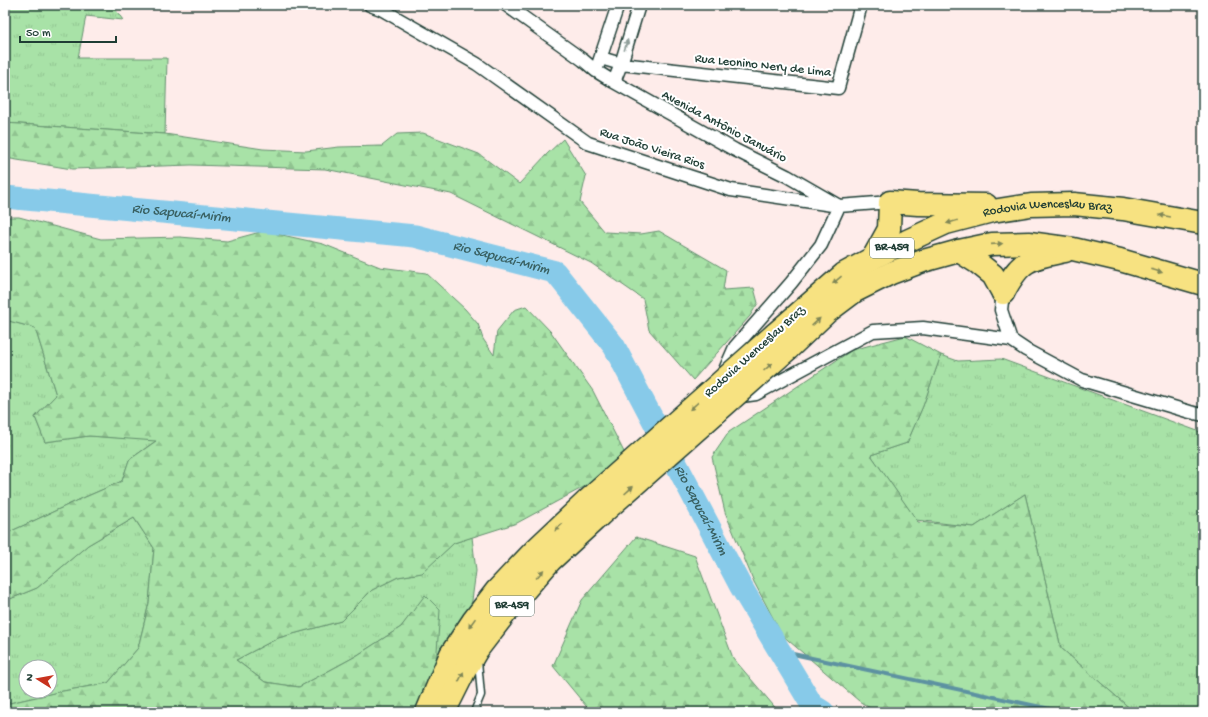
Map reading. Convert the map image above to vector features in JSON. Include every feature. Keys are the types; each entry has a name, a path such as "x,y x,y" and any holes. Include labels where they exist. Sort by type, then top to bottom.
{"highway":[{"path":"873,258 889,229 890,202 918,204 1031,205"},
{"name":"Rodovia Wenceslau Braz","path":"427,712 451,654 473,621 497,590 536,549 594,508 781,342 844,274 907,241 946,223 992,211 1031,205 1074,204 1123,208 1203,223"},
{"name":"Rodovia Wenceslau Braz","path":"781,342 827,312 855,291 891,273 923,261 992,244 1029,243 1074,249 1120,260 1203,284"},
{"name":"BR-459","path":"1003,293 1011,279 1023,265 1038,258 1074,249"},
{"path":"959,251 978,263 993,276 1003,293"},
{"name":"Rodovia Wenceslau Braz","path":"444,712 477,650 510,607 594,508"}],"street":[{"name":"Rua João Vieira Rios","path":"370,5 381,9 477,64 588,143 731,190 839,206 890,202"},
{"name":"Avenida Antônio Januário","path":"506,5 596,71 614,82 839,206"},
{"path":"596,71 618,5"},
{"path":"614,82 639,5"},
{"name":"Rua Leonino Nery de Lima","path":"601,58 621,64 838,88 860,5"},
{"path":"839,206 821,245 791,284 735,347 724,372 726,384 742,396 756,394 873,331 923,328 1012,340 1026,350 1082,380 1190,412 1203,414"},
{"path":"1003,293 1001,310 1012,340"}],"lane":[{"path":"474,712 481,695 477,650"}],"green space":[{"path":"5,5 112,5 123,20 86,16 78,58 167,58 165,134 5,123"},
{"path":"5,123 165,134 263,149 306,151 339,147 382,146 397,134 423,133 479,154 519,184 563,139 586,176 580,202 605,232 641,234 659,231 726,270 723,290 754,288 758,303 750,316 693,380 649,330 643,299 591,263 451,194 325,169 191,165 72,169 5,158"},
{"path":"5,217 19,217 101,239 180,237 227,241 264,231 323,244 380,267 426,273 465,309 478,324 483,339 494,355 497,331 514,310 526,306 551,332 593,391 624,452 593,482 517,523 454,543 422,573 398,577 372,590 341,621 278,638 236,660 265,682 299,687 356,656 401,627 425,595 440,610 436,665 420,712 5,712 5,704 27,699 58,699 58,692 108,683 138,648 149,603 154,548 134,518 88,545 37,588 5,601 5,534 122,481 129,460 156,441 89,436 45,442 35,417 56,395 35,328 5,320"},
{"path":"5,320 35,328 56,395 35,417 45,442 89,436 157,440 129,460 122,481 5,534"},
{"path":"905,336 941,355 923,406 907,443 871,455 918,522 974,527 1025,494 1061,648 1134,712 876,712 859,701 782,635 754,582 725,512 712,457 729,432 852,350"},
{"path":"941,355 958,361 1001,359 1203,433 1203,712 1134,712 1061,648 1025,494 974,527 916,520 871,455 907,443 923,406"},
{"path":"134,518 154,548 149,603 138,648 108,683 58,692 58,659 18,659 18,699 27,699 5,704 5,601 37,588 88,545"},
{"path":"472,537 476,571 470,615 436,665 425,596 401,627 356,656 299,687 265,682 236,660 278,638 341,621 372,590 398,577 421,573 454,543"},
{"path":"636,537 695,556 733,658 779,712 591,712 553,666 582,600"}],"waterway":[{"name":"Rio Sapucaí-Mirim","path":"5,197 415,236 555,272 614,346 740,585 812,705 823,712"},
{"path":"779,651 1064,712"}]}
